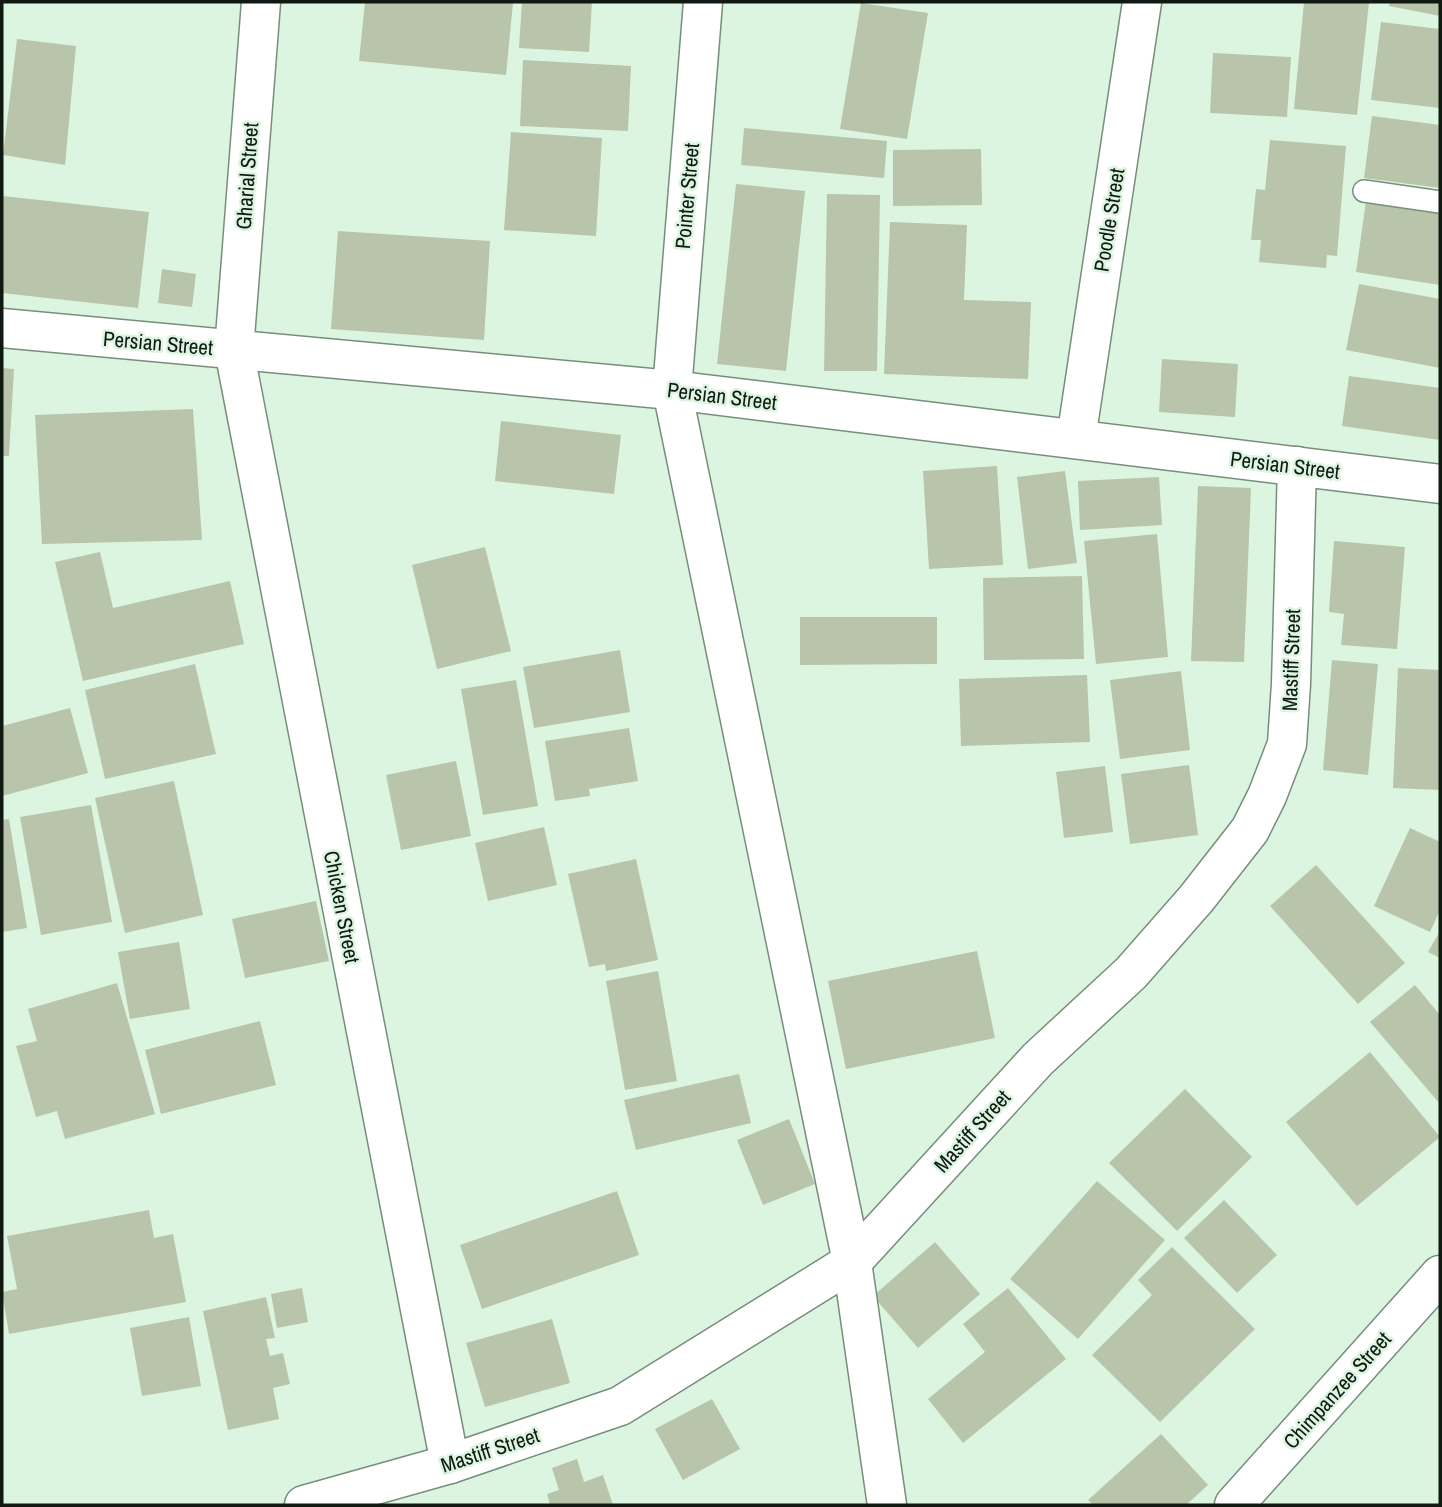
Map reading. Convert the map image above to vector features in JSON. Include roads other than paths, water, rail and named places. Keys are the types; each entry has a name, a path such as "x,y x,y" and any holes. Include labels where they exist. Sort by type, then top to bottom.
{"street":[{"name":"Gharial Street","path":"234,350 261,2"},
{"name":"Pointer Street","path":"703,2 672,390 852,1262 887,1505"},
{"name":"Poodle Street","path":"1076,439 1142,2"},
{"name":"Persian Street","path":"2,328 672,390 1440,484"},
{"name":"Chicken Street","path":"234,350 450,1464"},
{"name":"Mastiff Street","path":"304,1505 450,1464 620,1406 852,1262 1038,1059 1132,973 1196,899 1250,830 1267,796 1287,744 1297,466"},
{"name":"Chimpanzee Street","path":"1234,1505 1440,1275"}],"lane":[{"path":"1364,191 1440,202"}]}
